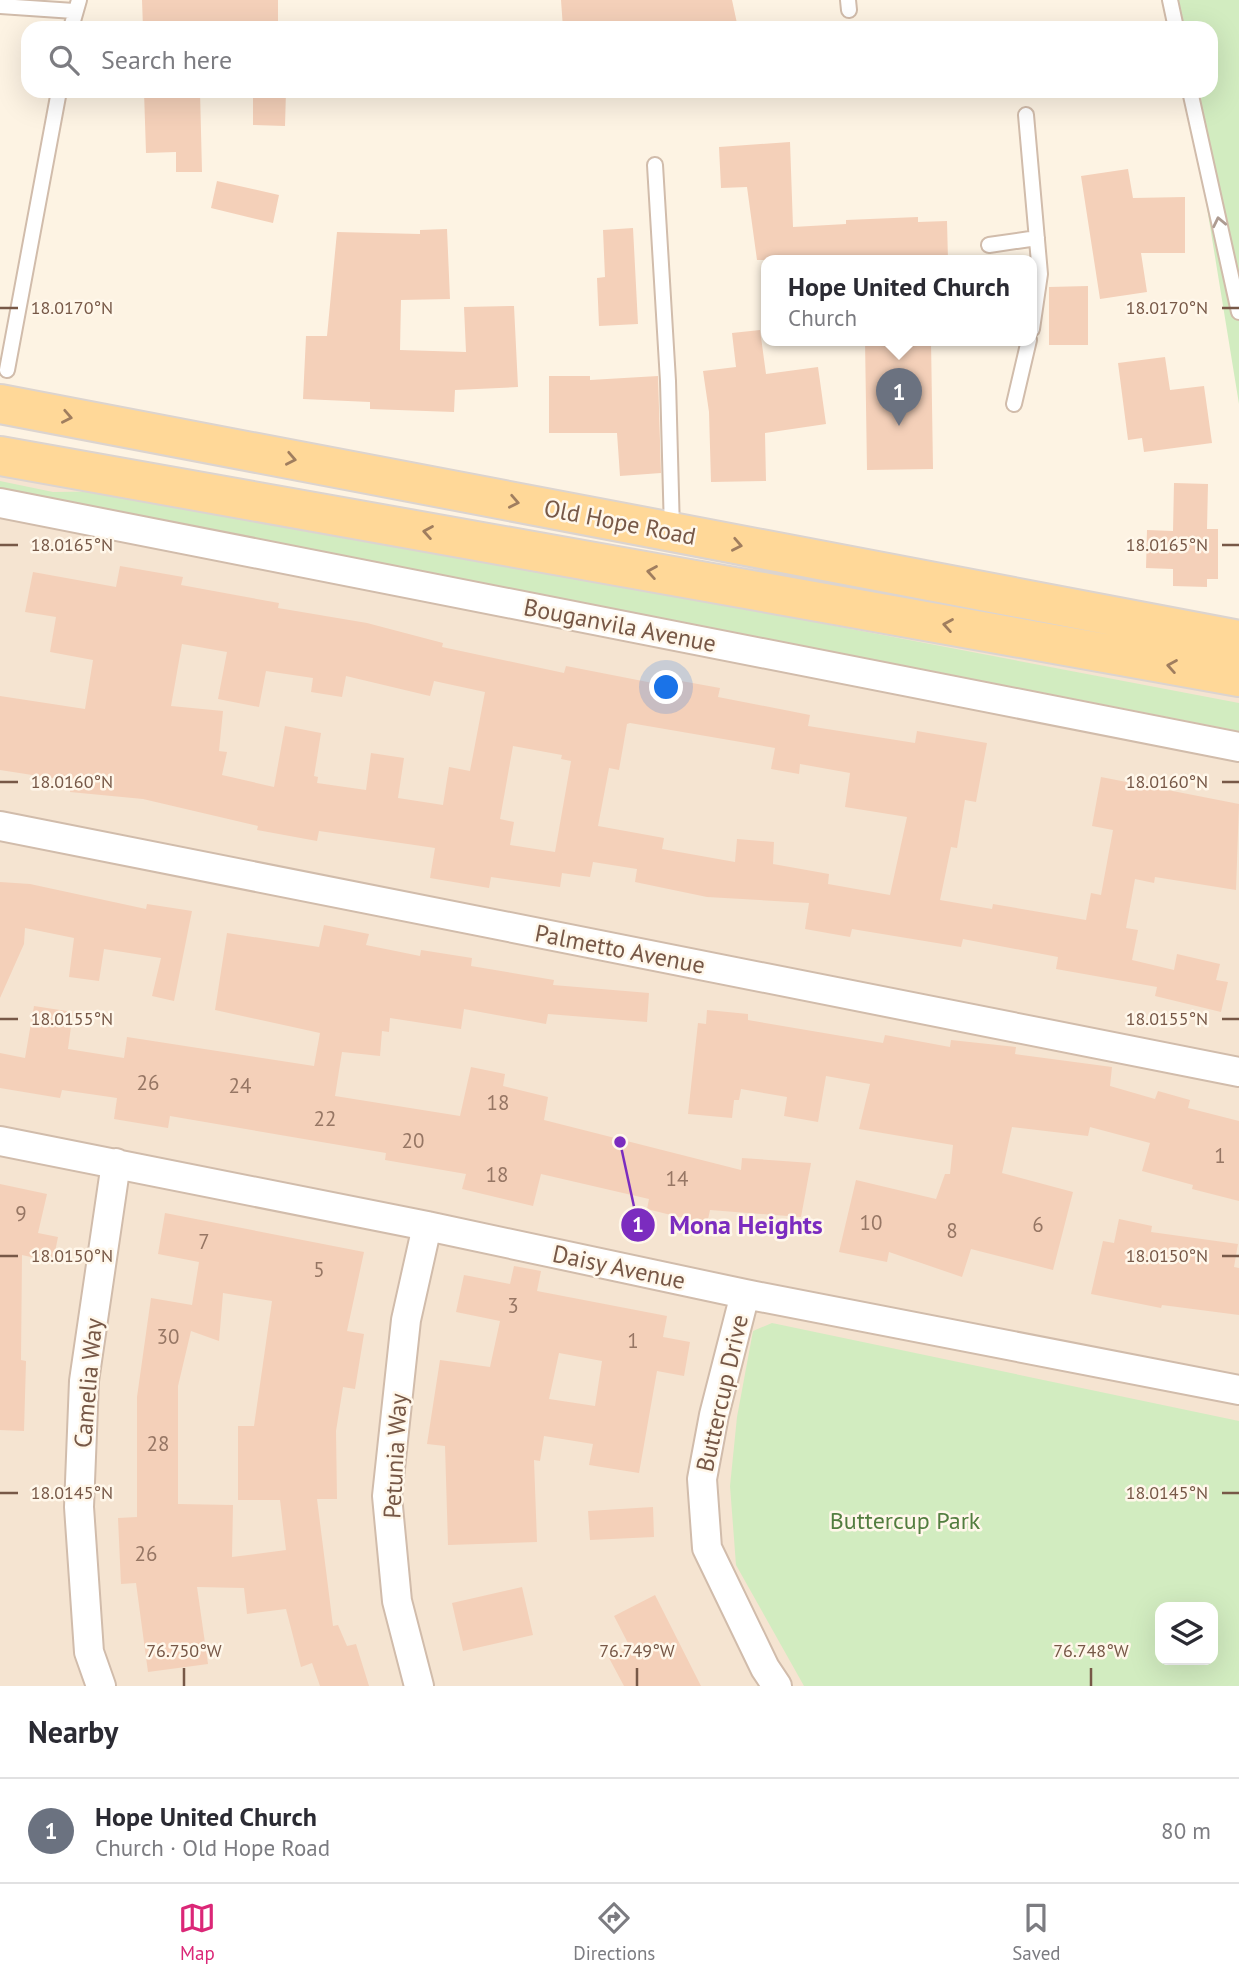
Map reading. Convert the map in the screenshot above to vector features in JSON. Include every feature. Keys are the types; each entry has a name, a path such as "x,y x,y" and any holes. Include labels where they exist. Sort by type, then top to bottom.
{"main road":[{"name":"Old Hope Road","path":"4,387 672,532 1239,640"},
{"name":"Old Hope Road","path":"0,456 1239,677"}],"street":[{"name":"Bouganvila Avenue","path":"0,503 1239,747"},
{"name":"Palmetto Avenue","path":"0,826 1239,1072"},
{"name":"Daisy Avenue","path":"0,1140 427,1226 746,1294 1239,1390"},
{"name":"Camelia Way","path":"101,1686 89,1652 79,1507 84,1381 116,1163"},
{"name":"Petunia Way","path":"419,1686 397,1601 387,1496 406,1320 427,1226"},
{"name":"Buttercup Drive","path":"746,1294 714,1415 702,1479 707,1548 765,1668 777,1686"}],"lane":[{"path":"1170,0 1174,21"},
{"path":"0,6 76,5"},
{"path":"4,387 58,98"},
{"path":"1192,98 1239,312"},
{"path":"1026,114 1040,274 1037,295"},
{"path":"655,165 668,381 672,532"},
{"path":"989,245 1037,238"},
{"path":"1014,404 1028,346"}],"shaded area":[{"path":"0,456 1239,677 1239,1686 0,1686"}],"green space":[{"path":"1173,0 1239,0 1239,404 1189,98 1218,98 1218,21 1176,21"},
{"path":"0,481 53,492 129,491 1239,703 1239,731 0,488"},
{"name":"Buttercup Park","path":"772,1323 1239,1421 1239,1686 804,1686 736,1565 730,1486 737,1417 753,1331"}],"building":[{"path":"142,0 278,0 278,21 143,21"},
{"path":"561,0 732,0 736,21 562,21"},
{"path":"144,98 200,98 202,172 176,172 176,152 146,153"},
{"path":"253,98 286,98 285,126 253,125"},
{"path":"790,142 793,227 846,224 846,220 918,217 918,222 947,221 948,255 761,255 761,260 757,260 747,187 721,188 719,147"},
{"path":"1128,169 1133,198 1185,197 1185,253 1141,253 1147,292 1100,299 1081,176"},
{"path":"217,181 279,195 273,223 211,208"},
{"path":"633,228 638,324 599,326 597,278 605,277 603,230"},
{"path":"447,229 450,299 401,300 400,350 466,352 464,307 514,306 518,387 455,390 454,412 370,409 370,402 303,399 306,336 327,336 337,232 420,234 420,230"},
{"path":"1088,286 1088,345 1049,345 1049,287"},
{"path":"760,330 766,374 818,367 826,424 765,433 766,481 711,482 709,412 703,371 736,367 732,333"},
{"path":"865,346 931,346 933,469 867,470"},
{"path":"1165,357 1170,390 1204,386 1212,443 1144,452 1142,438 1128,440 1118,363"},
{"path":"549,376 590,376 590,380 658,376 661,473 620,476 617,433 549,433"},
{"path":"1174,483 1208,484 1207,529 1218,529 1218,579 1207,579 1207,587 1173,586 1173,569 1146,568 1147,530 1173,531"},
{"path":"120,566 183,577 181,585 279,603 278,608 367,623 443,643 442,647 564,673 566,666 658,684 659,677 720,688 718,697 810,715 808,726 915,743 917,731 987,743 976,802 965,800 957,848 951,847 940,900 992,909 993,904 1086,920 1091,893 1101,895 1113,830 1092,826 1101,777 1239,804 1236,890 1155,877 1154,883 1135,879 1126,928 1138,930 1132,960 1174,970 1177,954 1220,964 1216,980 1228,982 1221,1012 1155,996 1157,987 1056,969 1058,957 963,939 961,947 852,929 850,937 805,929 809,903 707,897 635,882 637,869 593,862 590,877 562,873 560,887 491,877 489,888 430,878 435,848 319,831 317,841 257,830 258,826 143,799 70,792 71,781 0,770 0,696 85,709 93,660 50,652 56,617 25,612 33,572 116,587","holes":["182,644 227,652 218,699 259,707 266,671 313,678 311,692 342,697 346,676 430,696 434,681 485,692 470,771 449,767 443,805 398,798 404,758 371,753 366,790 317,783 318,777 314,776 321,733 285,726 274,787 222,775 227,752 219,751 223,711 171,706","627,724 775,748 771,769 799,774 800,764 850,773 845,807 907,817 890,895 828,884 829,874 773,864 774,842 737,839 735,862 662,849 664,838 598,826 609,768 619,770","513,746 562,755 561,759 571,761 555,852 510,845 514,822 500,819"]},
{"path":"0,882 30,884 146,909 147,904 192,911 174,1001 152,996 161,958 104,949 99,981 69,977 74,938 25,928 24,944 0,998"},
{"path":"324,925 369,934 366,945 420,956 421,950 472,958 471,966 554,980 553,985 649,993 647,1022 548,1014 546,1024 464,1009 461,1029 390,1018 389,1032 382,1031 380,1056 342,1052 335,1096 460,1116 471,1067 505,1074 503,1086 548,1097 544,1120 741,1170 742,1158 811,1163 801,1217 710,1210 707,1224 647,1209 649,1199 541,1174 533,1206 462,1189 466,1174 385,1160 386,1153 170,1116 168,1128 114,1119 117,1098 62,1090 60,1098 0,1088 0,1053 25,1058 34,1006 73,1012 68,1049 124,1058 127,1037 314,1066 320,1033 215,1010 227,933 319,947"},
{"path":"707,1010 748,1014 748,1020 883,1043 885,1035 950,1047 951,1040 1016,1047 1015,1054 1112,1067 1110,1086 1155,1099 1158,1091 1190,1100 1188,1108 1239,1121 1239,1201 1192,1189 1193,1185 1142,1171 1150,1143 1090,1127 1088,1136 1012,1127 1002,1173 1073,1192 1053,1270 971,1249 962,1277 889,1252 887,1262 839,1252 856,1180 936,1199 945,1174 950,1174 953,1145 859,1129 870,1084 826,1076 818,1122 784,1116 787,1097 741,1089 739,1100 734,1100 732,1118 688,1114 698,1023 706,1024"},
{"path":"0,1184 47,1194 38,1233 58,1237 53,1262 22,1255 21,1360 26,1361 24,1431 0,1430"},
{"path":"165,1213 364,1252 347,1331 364,1334 355,1389 343,1387 336,1431 337,1499 317,1499 333,1626 338,1625 347,1646 356,1644 369,1686 320,1686 312,1663 301,1667 286,1609 247,1614 244,1588 197,1587 208,1664 148,1672 136,1583 121,1584 118,1518 137,1517 137,1397 151,1298 192,1305 199,1262 158,1254","holes":["223,1293 272,1301 254,1426 238,1426 238,1500 280,1500 286,1550 232,1557 233,1505 178,1504 178,1386 191,1331 219,1341"]},
{"path":"1119,1219 1152,1226 1151,1232 1238,1244 1234,1267 1239,1268 1239,1315 1162,1305 1161,1308 1091,1294 1103,1241 1114,1243"},
{"path":"514,1266 541,1271 537,1291 667,1316 663,1337 690,1342 684,1376 657,1371 639,1473 589,1465 593,1444 544,1436 540,1461 534,1460 537,1542 448,1545 445,1446 427,1444 440,1360 490,1367 500,1321 456,1312 464,1275 510,1284","holes":["559,1353 602,1361 595,1406 549,1399"]},
{"path":"653,1507 654,1537 590,1540 588,1511"},
{"path":"522,1587 533,1635 463,1651 452,1603"},
{"path":"655,1595 701,1686 624,1686 609,1658 630,1647 614,1616"}],"place":[{"name":"Hope United Church","path":"899,426"},
{"name":"Mona Heights","path":"620,1142"}]}
